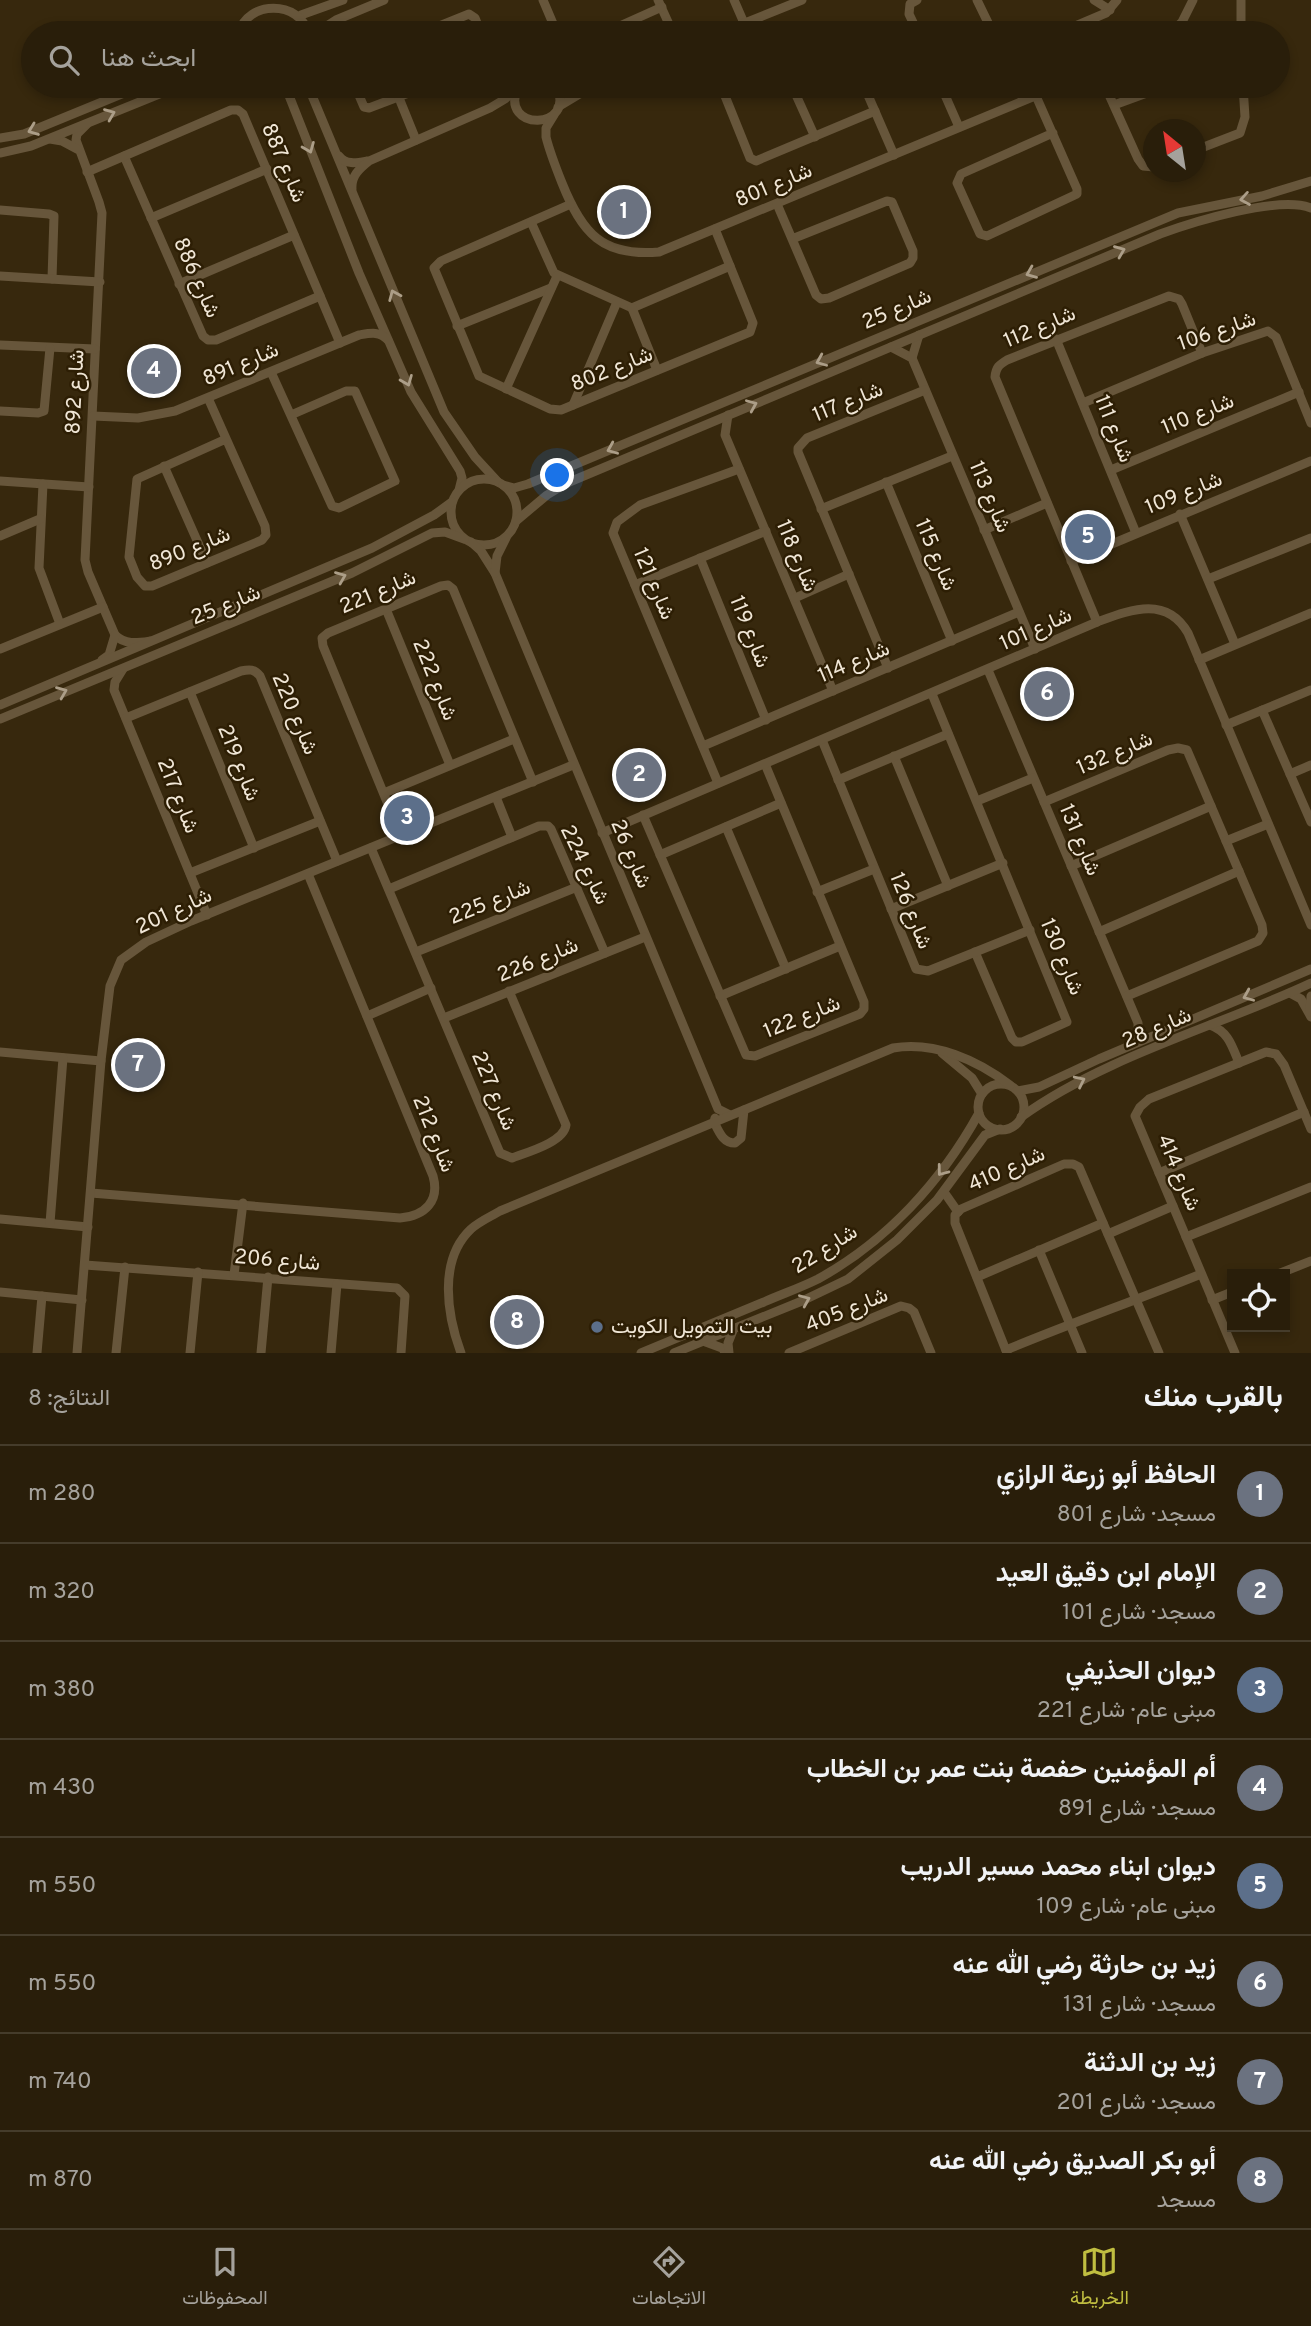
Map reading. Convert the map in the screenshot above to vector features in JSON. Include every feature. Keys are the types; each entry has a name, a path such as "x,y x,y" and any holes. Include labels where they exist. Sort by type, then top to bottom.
{"street":[{"path":"247,0 249,11"},
{"path":"301,15 343,0"},
{"path":"334,21 383,0"},
{"path":"543,0 552,21"},
{"path":"734,0 743,21"},
{"path":"749,21 802,0"},
{"path":"913,21 908,11 910,4 917,0"},
{"path":"977,0 987,21"},
{"path":"1094,0 1110,10"},
{"path":"1086,21 1110,10 1117,0"},
{"path":"1182,21 1193,0"},
{"path":"1241,0 1241,21"},
{"path":"242,21 249,11 267,2 284,2 301,15 303,21"},
{"path":"627,21 660,4 668,21"},
{"path":"452,21 469,14 476,21"},
{"path":"0,138 24,134 112,98"},
{"path":"0,153 32,146 150,98"},
{"path":"290,98 411,392 460,471 462,478 459,490 452,502 451,516 455,529 467,541 490,545 508,535"},
{"path":"313,98 444,412 475,457 515,501 516,521 497,556 495,573"},
{"path":"362,98 367,108 399,98 416,140"},
{"path":"353,197 352,178 369,161 506,98"},
{"path":"516,98 523,116"},
{"path":"549,148 546,132 559,98"},
{"path":"489,108 508,108 540,121 575,98"},
{"path":"726,98 752,160 761,160 875,111"},
{"path":"797,98 815,137"},
{"path":"869,98 894,155"},
{"path":"946,98 959,127"},
{"name":"شارع 801","path":"523,116 538,131 549,148 571,204 586,228 598,240 616,249 636,254 659,252 1031,98"},
{"path":"1037,98 1053,133 1077,189 1077,194 987,236 980,233 957,183 961,174 1053,133"},
{"path":"1111,98 1143,166"},
{"path":"1114,105 1133,98"},
{"path":"1206,146 1240,133 1245,117 1244,98"},
{"name":"شارع 887","path":"87,172 231,110 238,110 243,114 340,343"},
{"path":"78,149 77,134 87,124"},
{"path":"50,139 62,141 78,149"},
{"name":"شارع 892","path":"78,149 101,208 100,282 85,560 115,635"},
{"path":"334,150 342,161 352,164 369,161"},
{"name":"شارع 886","path":"124,156 202,336 208,340 216,340 320,296"},
{"path":"151,218 267,169"},
{"name":"شارع 25","path":"500,483 514,488 528,484 1178,213 1267,194 1311,181"},
{"path":"777,204 792,239 816,295 821,299 910,263 913,258 913,251 891,202 887,201 792,239"},
{"name":"شارع 802","path":"571,204 435,265 435,273 479,376 551,410 561,410 750,332 753,323 715,229"},
{"name":"شارع 25","path":"516,521 547,495 567,483 976,310 1183,226 1237,212 1284,204 1300,204 1311,208"},
{"path":"0,210 54,216 52,279"},
{"path":"531,222 550,267 557,276 632,308 730,266"},
{"path":"179,284 294,235"},
{"path":"0,276 100,282"},
{"path":"506,389 557,276"},
{"path":"457,326 551,288"},
{"name":"شارع 112","path":"1097,622 995,377 998,365 1056,339 1169,296 1175,296 1182,304 1202,353"},
{"path":"972,297 977,304 976,310"},
{"path":"573,405 617,302"},
{"path":"632,308 657,370"},
{"path":"359,335 374,322 376,311"},
{"name":"شارع 106","path":"1083,403 1202,353 1268,331 1276,337 1311,423"},
{"path":"359,335 372,332 382,334 391,343"},
{"name":"شارع 891","path":"93,416 138,418 175,411 359,335"},
{"path":"891,347 912,358 919,335"},
{"name":"شارع 111","path":"1056,339 1136,533"},
{"path":"0,345 95,349"},
{"path":"0,411 44,411 50,348"},
{"name":"شارع 113","path":"912,358 1035,649"},
{"path":"271,372 334,508 395,481 355,391 346,391 291,415"},
{"name":"شارع 117","path":"888,668 798,452 800,443 925,390"},
{"name":"شارع 110","path":"1111,470 1298,392"},
{"name":"شارع 890","path":"208,398 267,532 262,540 152,586 145,586 136,577 130,557 135,482 139,476 226,439"},
{"path":"703,425 725,435 728,415"},
{"name":"شارع 118","path":"725,435 834,691"},
{"path":"821,509 952,456"},
{"name":"شارع 109","path":"1071,561 1311,461"},
{"path":"164,466 207,563"},
{"name":"شارع 121","path":"718,783 613,533 617,522 640,505 739,469"},
{"path":"459,490 470,482 484,479 500,483"},
{"path":"0,481 89,487"},
{"name":"شارع 115","path":"886,482 952,641"},
{"path":"43,484 39,568 60,624"},
{"name":"شارع 25","path":"0,705 372,548 434,515 452,502"},
{"path":"984,530 1047,502"},
{"path":"1180,514 1235,644"},
{"path":"0,536 40,519"},
{"path":"635,585 766,531"},
{"name":"شارع 25","path":"0,719 352,573 432,533 451,533 467,541"},
{"path":"1208,579 1311,538"},
{"name":"شارع 26","path":"467,541 481,551 495,573 718,1109"},
{"name":"شارع 119","path":"700,558 766,720"},
{"path":"262,610 258,606 260,600 317,577 323,569"},
{"path":"795,598 849,574"},
{"name":"شارع 221","path":"401,836 322,638 328,633 441,586 451,587 533,782"},
{"path":"0,649 103,607"},
{"name":"شارع 101","path":"602,833 1097,622 1139,608 1163,611 1176,617 1184,627 1310,920"},
{"name":"شارع 222","path":"386,609 450,765"},
{"name":"شارع 114","path":"703,746 1019,612"},
{"path":"1199,660 1311,613"},
{"path":"92,681 100,682 114,690 118,674 124,668 158,648 153,640 134,643 121,641 115,635 109,655 96,666"},
{"name":"شارع 220","path":"126,718 247,669 256,671 337,862"},
{"name":"شارع 131","path":"988,670 1139,1023"},
{"name":"شارع 217","path":"114,690 207,915"},
{"path":"1226,725 1311,690"},
{"name":"شارع 219","path":"190,692 254,848"},
{"name":"شارع 130","path":"932,694 1068,1020 1066,1023 1022,1042 1014,1040 975,952"},
{"path":"1262,710 1311,822"},
{"path":"838,779 948,734"},
{"path":"384,793 514,739"},
{"name":"شارع 126","path":"822,740 913,964 920,971 928,971 1030,930"},
{"name":"شارع 132","path":"1044,802 1168,750 1187,750 1239,871 1262,925 1263,933 1258,941 1127,996"},
{"path":"894,756 948,886"},
{"name":"شارع 122","path":"643,815 743,1051 755,1056 860,1014 864,1009 863,1002 765,764"},
{"name":"شارع 201","path":"77,1353 101,1061 110,986 121,960 146,942 207,915 573,765"},
{"path":"1290,774 1311,765"},
{"path":"978,801 1033,778"},
{"path":"496,797 512,837"},
{"path":"660,855 781,803"},
{"path":"1072,866 1211,806"},
{"path":"190,873 320,821"},
{"path":"1226,841 1268,824"},
{"name":"شارع 224","path":"389,889 539,826 548,826 605,953"},
{"path":"726,827 786,969"},
{"name":"شارع 227","path":"371,848 500,1153 512,1158 561,1138 566,1125 509,991"},
{"path":"891,909 1003,863"},
{"name":"شارع 126","path":"817,892 874,869"},
{"path":"1100,932 1239,871"},
{"name":"شارع 212","path":"90,1193 243,1203 400,1218 414,1217 433,1199 436,1188 433,1176 308,874"},
{"name":"شارع 225","path":"416,952 577,887"},
{"name":"شارع 226","path":"444,1018 645,937"},
{"path":"720,996 840,946"},
{"name":"شارع 28","path":"1014,1088 1039,1087 1311,970"},
{"name":"شارع 28","path":"1021,1117 1072,1085 1311,983"},
{"path":"367,1016 431,988"},
{"path":"1290,993 1301,999 1310,1015"},
{"path":"1310,1015 1311,996"},
{"path":"1229,1037 1230,1028 1238,1014"},
{"path":"1139,1023 1148,1030 1162,1033"},
{"path":"1132,1045 1138,1034 1139,1023"},
{"path":"1210,1025 1219,1028 1229,1037 1239,1063"},
{"path":"461,1353 450,1313 450,1273 460,1242 470,1230 500,1212 893,1048 912,1044 935,1048 968,1059 1014,1088 1023,1100 1024,1110 1021,1117 1013,1126 993,1128 984,1122 979,1113 978,1103 982,1094 990,1087 1000,1084 1014,1088"},
{"path":"935,1048 967,1073 982,1094"},
{"path":"0,1052 101,1061"},
{"name":"شارع 414","path":"1235,1353 1136,1116 1140,1107 1149,1099 1266,1052 1276,1054 1284,1065 1311,1129"},
{"path":"50,1223 62,1058"},
{"path":"730,1115 718,1109 714,1122 725,1141 732,1144 741,1138 744,1110"},
{"path":"1159,1172 1304,1112"},
{"name":"شارع 22","path":"641,1353 817,1279 856,1254 885,1232 926,1192 944,1169 979,1113"},
{"name":"شارع 22","path":"674,1353 813,1297 848,1279 897,1240 944,1192 985,1135 1000,1129"},
{"name":"شارع 410","path":"1007,1351 955,1223 955,1215 1064,1164 1073,1164 1079,1167 1160,1353"},
{"path":"1186,1237 1311,1187"},
{"path":"944,1192 958,1212"},
{"path":"234,1275 243,1203"},
{"path":"1108,1234 1173,1206"},
{"path":"0,1219 88,1227"},
{"path":"977,1278 1103,1223"},
{"path":"1039,1250 1082,1353"},
{"path":"1290,1269 1311,1261"},
{"name":"شارع 206","path":"85,1265 397,1288 403,1292 401,1353"},
{"path":"116,1353 125,1267"},
{"path":"190,1353 198,1272"},
{"path":"1007,1351 1069,1323 1201,1274"},
{"path":"261,1353 268,1277"},
{"path":"331,1353 337,1284"},
{"path":"0,1292 82,1300"},
{"path":"1212,1300 1227,1294"},
{"path":"37,1353 42,1296"},
{"name":"شارع 405","path":"789,1353 901,1306 914,1312 931,1353"},
{"path":"728,1353 728,1343 734,1328"},
{"path":"703,1341 713,1343 728,1353"}],"place":[{"name":"الحافظ أبو زرعة الرازي","path":"624,212"},
{"name":"أم المؤمنين حفصة بنت عمر بن الخطاب","path":"154,371"},
{"name":"ديوان ابناء محمد مسير الدريب","path":"1088,537"},
{"name":"زيد بن حارثة رضي الله عنه","path":"1047,694"},
{"name":"الإمام ابن دقيق العيد","path":"639,775"},
{"name":"ديوان الحذيفي","path":"407,818"},
{"name":"زيد بن الدثنة","path":"138,1065"},
{"name":"أبو بكر الصديق رضي الله عنه","path":"517,1322"},
{"name":"بيت التمويل الكويت","path":"597,1327"}]}
